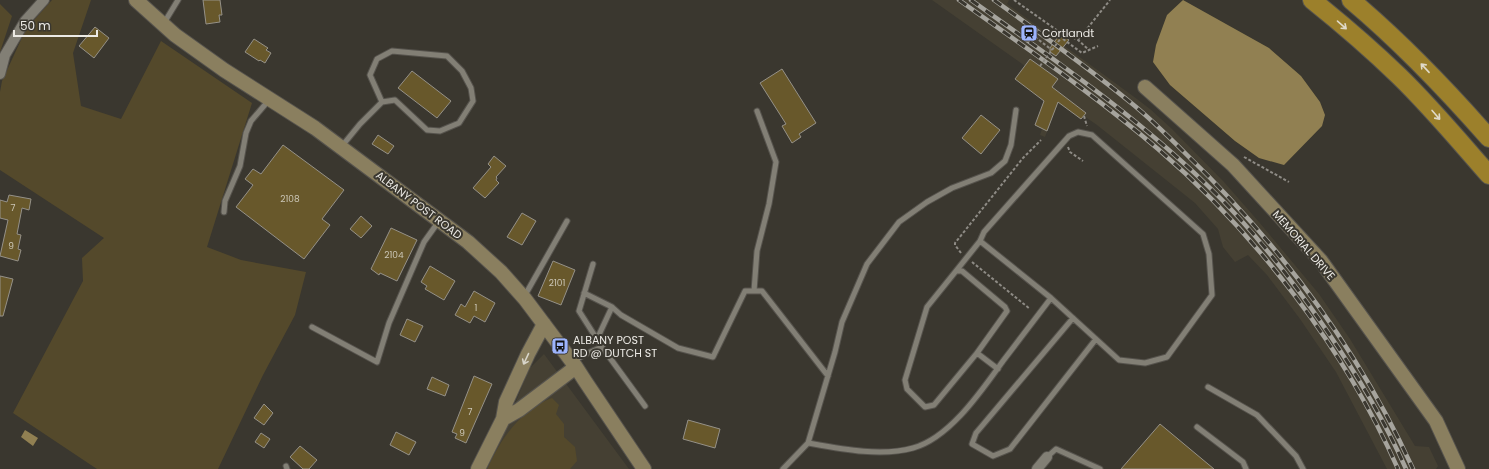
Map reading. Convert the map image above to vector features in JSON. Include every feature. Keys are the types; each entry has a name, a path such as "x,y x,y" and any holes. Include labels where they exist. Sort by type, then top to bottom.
{"highway":[{"path":"1312,0 1368,46 1400,77 1431,109 1489,175"},
{"path":"1351,0 1384,28 1417,60 1489,138"}],"street":[{"path":"0,74 5,55 25,21 44,0"},
{"name":"ALBANY POST ROAD","path":"136,0 175,35 224,70 315,128 440,220 468,242 501,272 524,298 574,364 644,469"},
{"name":"MEMORIAL DRIVE","path":"1145,87 1233,165 1321,261 1436,420 1458,469"},
{"path":"478,469 503,419 506,402 528,354 544,324"},
{"path":"503,419 519,410 574,364"},
{"path":"1036,469 1047,457"}],"lane":[{"path":"163,24 178,0"},
{"path":"341,147 360,124 382,102 395,100 427,130 440,131 459,123 473,101 471,88 462,71 447,56 392,51 377,59 370,75 382,102"},
{"path":"224,212 226,201 240,166 246,133 251,121 270,99"},
{"path":"783,469 808,443 842,322 867,264 899,222 927,202 952,188 991,173 1005,161 1011,145 1016,110"},
{"path":"754,291 757,251 769,204 776,162 757,111"},
{"path":"956,271 962,271 1005,307 1007,311 977,353 934,405 925,407 907,389 905,380 927,306 980,241 984,232 1069,136 1078,132 1092,135 1203,234 1209,254 1212,296 1167,357 1145,363 1119,360 1051,298 980,241"},
{"path":"312,326 377,362 389,323 424,242 440,220"},
{"path":"524,298 567,221"},
{"path":"593,264 579,311 602,347 645,406"},
{"path":"584,293 678,348 714,357 745,291 762,291 828,376"},
{"path":"808,443 839,449 886,452 914,448 940,435 972,403 1051,298"},
{"path":"597,339 612,308"},
{"path":"1073,318 976,433 972,444 993,456 1010,449 1096,339"},
{"path":"574,364 588,352 602,347"},
{"path":"977,353 998,369"},
{"path":"1208,388 1257,415 1296,456 1303,469"},
{"path":"1197,427 1243,462 1246,469"},
{"path":"1047,457 1056,450 1100,469"}],"path":[{"path":"1014,0 1058,31 1078,40 1089,50"},
{"path":"1078,40 1110,0"},
{"path":"1058,31 1060,37 1082,53 1098,46"},
{"path":"1031,34 1052,50"},
{"path":"1040,66 1060,37"},
{"path":"1084,116 1087,127"},
{"path":"961,253 954,246 955,242 1022,158 1041,140"},
{"path":"1070,152 1083,161"},
{"path":"1242,156 1289,182"},
{"path":"971,262 1030,309"}],"shaded area":[{"path":"52,0 91,0 73,53 81,106 121,119 161,41 252,103 207,247 241,260 306,272 295,315 263,375 218,469 97,469 13,413 83,281 82,258 104,238 0,170 0,92 2,81 26,29"},
{"path":"932,0 1009,0 1007,4 1137,99 1172,129 1224,182 1319,294 1350,339 1415,446 1429,447 1438,466 1436,469 1387,469 1336,372 1300,319 1267,275 1248,255 1235,262 1223,247 1218,229 1195,203 1084,116 1081,119 1058,103 1045,137 1040,135 1042,129 1035,125 1044,101 1015,79 1025,66"},
{"path":"1183,0 1269,48 1301,76 1320,102 1325,115 1322,126 1284,165 1259,158 1235,141 1170,85 1153,62 1156,45 1167,15"},
{"path":"0,4 12,16 0,52"},
{"path":"544,354 629,469 489,469 529,369"},
{"path":"552,398 559,405 556,414 564,424 564,437 575,447 577,461 570,469 487,469 498,447 521,418 541,403"},
{"path":"25,430 38,438 33,446 21,437"}],"building":[{"path":"203,0 220,0 222,15 219,15 220,22 206,24"},
{"path":"95,27 109,38 94,58 79,46"},
{"path":"1060,34 1069,40 1056,56 1050,52 1050,48"},
{"path":"254,39 268,48 266,50 271,53 265,63 245,52"},
{"name":"Cortlandt","path":"1030,59 1058,79 1052,87 1086,113 1081,119 1058,102 1047,131 1035,125 1044,101 1015,79"},
{"path":"782,69 816,123 799,134 801,137 792,143 782,126 786,124 760,83"},
{"path":"412,71 451,101 437,118 398,88"},
{"path":"981,115 1000,130 981,154 962,138"},
{"path":"378,135 394,146 388,154 372,144"},
{"path":"283,145 344,190 322,219 330,225 304,259 236,207 253,185 245,179 253,169 261,174"},
{"path":"494,156 506,166 496,177 496,180 499,183 485,198 473,188 491,167 488,164"},
{"path":"9,195 31,199 29,210 22,208 17,234 21,235 18,249 21,250 18,261 0,256 8,220 0,218 0,200 7,202"},
{"path":"522,213 536,221 522,245 507,237"},
{"path":"361,216 372,226 361,238 350,229"},
{"path":"391,228 417,240 397,281 380,273 379,275 371,269"},
{"path":"553,261 575,270 561,305 538,296"},
{"path":"430,266 455,281 444,300 425,289 427,286 421,282"},
{"path":"0,276 13,279 3,316 0,316"},
{"path":"474,291 495,303 485,322 474,316 470,323 455,315 461,304 465,307"},
{"path":"407,319 423,326 415,342 400,335"},
{"path":"474,376 492,384 466,443 455,438 457,434 452,432"},
{"path":"432,377 449,385 445,396 427,389"},
{"path":"264,404 273,413 264,425 254,418"},
{"path":"688,420 720,429 715,448 683,439"},
{"path":"1160,424 1214,469 1121,469"},
{"path":"396,432 416,442 409,455 390,445"},
{"path":"261,433 270,439 264,448 255,442"},
{"path":"300,446 317,460 309,469 303,469 290,457"}],"railway":[{"path":"959,0 1060,72 1134,129 1194,182 1230,218 1295,296 1325,338 1377,425 1398,469"},
{"path":"971,0 1122,111 1180,159 1240,218 1312,309 1336,345 1379,414 1406,469"},
{"path":"994,0 1046,37 1145,114 1220,188 1253,224 1314,301 1342,341 1368,382 1392,425 1413,469"}],"place":[{"name":"Cortlandt","path":"1029,33"},
{"name":"ALBANY POST RD @ DUTCH ST","path":"560,346"}]}
